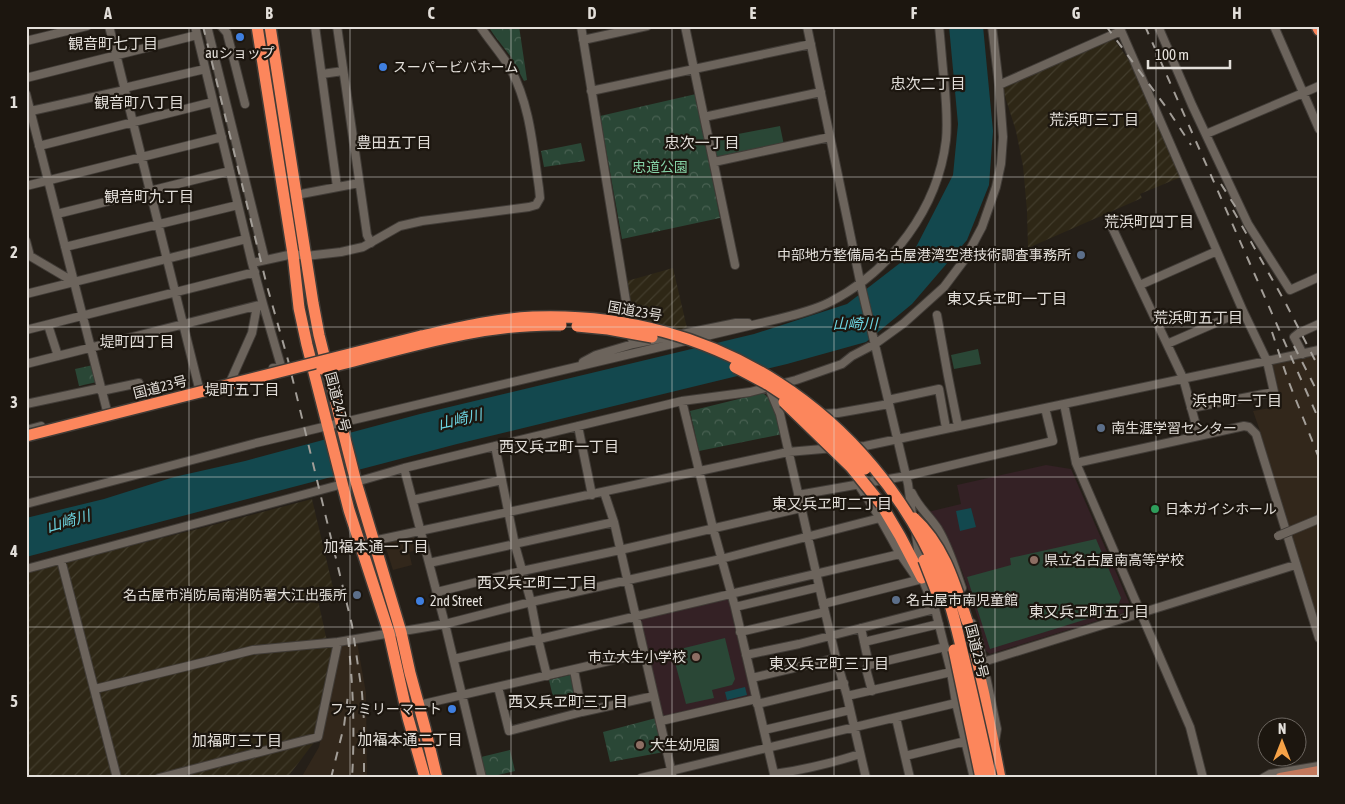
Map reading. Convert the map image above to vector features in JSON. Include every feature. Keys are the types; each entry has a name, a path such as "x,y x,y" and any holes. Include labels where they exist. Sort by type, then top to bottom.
{"highway":[{"name":"国道247号","path":"257,26 293,254 299,308 305,336 342,483 366,564 410,672 437,778"},
{"name":"国道247号","path":"270,26 317,327 355,480 373,540 395,632 408,718 425,778"},
{"path":"1317,26 1319,30"},
{"name":"国道23号","path":"26,436 421,336 487,322 535,317 604,320 639,326 697,342 729,355 760,371 800,397 859,450 890,488 924,543 941,580 954,620 991,778"},
{"name":"国道23号","path":"26,444 480,331 515,326 575,326 616,330 667,340 690,347 724,361 769,386 809,414 859,461 887,497 921,553 946,617 981,778"},
{"path":"769,386 788,407 851,467 880,504 900,536 921,579"},
{"path":"904,509 922,525 947,564 967,620 1000,778"}],"main road":[{"path":"1280,778 1319,771"}],"street":[{"path":"26,42 87,26"},
{"path":"109,26 199,388"},
{"path":"315,26 337,187"},
{"path":"337,26 367,235 371,243"},
{"path":"252,263 293,254 306,256 341,252 363,247 400,226 447,217 536,205 540,198 529,123 522,95 510,67 480,26"},
{"path":"581,26 633,344"},
{"path":"583,40 646,26"},
{"path":"685,26 735,265"},
{"path":"807,26 861,284 907,480 921,579"},
{"path":"26,504 256,443 330,430 575,367 797,314 830,302 861,284 890,257 910,231 930,199 938,178 947,126 939,26"},
{"path":"355,480 682,401 750,392 796,380 842,364 904,324 944,287 965,259 982,227 996,187 1001,164 1003,137 1000,85 992,26"},
{"path":"1158,26 1248,224 1290,290 1319,277"},
{"path":"1274,26 1319,129"},
{"path":"26,78 116,55 208,28 223,27 227,33 245,104"},
{"path":"208,28 265,260"},
{"path":"1000,85 1120,29 1243,311 1267,361 1274,392 1191,408"},
{"path":"26,430 107,412 281,366 260,305 255,272 196,32"},
{"path":"591,91 811,44"},
{"path":"31,111 205,68"},
{"path":"322,74 343,71"},
{"path":"1206,134 1319,86"},
{"path":"704,117 821,92"},
{"path":"26,94 107,412"},
{"path":"39,146 213,102"},
{"path":"26,186 222,137"},
{"path":"714,162 830,137"},
{"path":"57,214 230,171"},
{"path":"296,195 360,183"},
{"path":"65,248 238,205"},
{"path":"1110,223 1183,378 1199,436"},
{"path":"26,294 246,239"},
{"path":"26,241 28,256 74,282"},
{"path":"1140,284 1217,250"},
{"path":"26,330 255,272"},
{"path":"26,364 260,305"},
{"path":"231,380 252,333 260,305"},
{"path":"1167,344 1243,311"},
{"path":"937,315 958,426"},
{"path":"575,367 596,355 633,344 736,323 761,323"},
{"path":"48,324 58,356"},
{"path":"1303,354 1294,337 1319,324"},
{"path":"373,540 788,452 858,446 896,439 1319,350"},
{"path":"26,404 139,383 143,395"},
{"path":"769,386 780,414 819,587 866,778"},
{"path":"780,414 838,413 939,389 946,428"},
{"path":"682,401 752,678 774,776 860,754"},
{"path":"1064,404 1076,463 1190,727 1204,778"},
{"path":"798,495 858,484 907,480 1054,441 1045,408"},
{"path":"578,426 592,494"},
{"path":"1076,463 1244,426 1249,427 1256,434 1319,638"},
{"path":"496,446 516,545 547,676"},
{"path":"404,468 454,659 482,778"},
{"path":"413,500 502,480"},
{"path":"907,480 918,504 938,529 953,561 979,643 997,729 994,749"},
{"path":"26,569 342,483"},
{"path":"858,484 900,554 921,579 935,609 974,778"},
{"path":"604,492 614,522 673,774"},
{"path":"437,592 801,508"},
{"path":"95,689 254,650 338,642 445,624 531,602 721,559 880,518"},
{"path":"1278,536 1319,519"},
{"path":"429,563 614,522"},
{"path":"454,659 900,554"},
{"path":"61,560 117,778"},
{"path":"983,662 1295,565"},
{"path":"740,632 921,579"},
{"path":"734,607 819,587"},
{"path":"746,655 831,636 935,609"},
{"path":"864,642 939,624"},
{"path":"861,628 869,665 866,669 872,691"},
{"path":"159,778 318,737 338,642"},
{"path":"869,665 944,648"},
{"path":"419,705 644,653"},
{"path":"752,678 836,658"},
{"path":"574,670 582,712"},
{"path":"847,696 951,672"},
{"path":"661,721 844,683"},
{"path":"498,687 509,731 654,696"},
{"path":"641,778 673,774 767,748 956,703"},
{"path":"764,730 850,710"},
{"path":"896,718 910,778"},
{"path":"905,756 966,741"},
{"path":"1263,778 1270,774 1319,766"}],"shaded area":[{"path":"1112,37 1132,64 1181,177 1140,194 1142,198 1028,248 1023,166 1016,131 1002,87"},
{"path":"673,268 687,328 638,342 635,339 633,311 627,281"},
{"path":"1318,353 1319,624 1253,411 1282,406 1272,362"},
{"name":"県立名古屋南高等学校","path":"1046,465 1071,469 1131,607 1129,611 990,654 986,651 979,621 962,571 939,522 928,512 961,504 957,485"},
{"path":"312,499 335,596 318,600 326,637 329,640 252,647 99,685 97,683 66,562"},
{"path":"414,535 417,550 409,552 412,565 393,570 384,542"},
{"path":"59,563 112,778 26,778 26,572"},
{"name":"市立大生小学校","path":"728,598 750,698 666,718 663,716 640,619"},
{"path":"357,642 366,693 367,778 301,778 319,747 340,648 343,645"},
{"path":"332,646 316,733 314,735 142,778 121,778 99,694 101,692 254,654"},
{"path":"315,741 287,778 168,778"}],"green space":[{"path":"488,26 519,26 527,80 524,81 511,57"},
{"name":"忠道公園","path":"696,94 720,218 622,239 600,116"},
{"path":"780,126 784,145 716,160 712,139"},
{"path":"581,143 585,161 544,167 541,151"},
{"path":"978,349 981,364 954,369 951,355"},
{"path":"93,365 97,382 79,386 75,369"},
{"path":"763,393 774,403 783,434 699,451 690,411"},
{"path":"1096,539 1121,598 1116,610 990,649 967,577 1011,565 1010,558"},
{"path":"725,638 735,679 732,685 712,690 714,698 686,704 672,651"},
{"path":"574,674 577,693 553,697 549,680"},
{"path":"656,718 664,752 610,762 603,732"},
{"path":"510,750 515,771 485,778 481,757"}],"water":[{"name":"山崎川","path":"949,26 983,26 993,131 989,185 967,240 912,304 866,342 787,364 457,444 26,557 26,518 104,499 174,477 245,461 420,414 754,334 847,304 913,253 953,175 958,124"},
{"path":"971,508 976,527 960,531 956,511"},
{"path":"745,687 747,695 727,700 725,692"}],"railway":[{"path":"203,26 267,286 288,360 352,625 362,693 364,778"},
{"path":"1106,26 1166,107 1191,145"},
{"path":"1145,26 1319,420"},
{"path":"1221,184 1240,214"},
{"path":"1233,210 1285,302 1319,368"},
{"path":"1272,332 1288,380 1319,458"},
{"path":"1294,346 1319,395"},
{"path":"348,638 353,708 352,778"},
{"path":"331,778 344,726 348,695"}],"place":[{"name":"auショップ","path":"240,37"},
{"name":"スーパービバホーム","path":"383,67"},
{"name":"中部地方整備局名古屋港湾空港技術調査事務所","path":"1081,255"},
{"name":"南生涯学習センター","path":"1101,428"},
{"name":"日本ガイシホール","path":"1155,509"},
{"name":"県立名古屋南高等学校","path":"1034,560"},
{"name":"名古屋市消防局南消防署大江出張所","path":"357,595"},
{"name":"名古屋市南児童館","path":"896,600"},
{"name":"2nd Street","path":"420,601"},
{"name":"市立大生小学校","path":"696,657"},
{"name":"ファミリーマート","path":"452,709"},
{"name":"大生幼児園","path":"640,745"}],"district":[{"name":"観音町七丁目","path":"113,43"},
{"name":"忠次二丁目","path":"928,83"},
{"name":"観音町八丁目","path":"139,102"},
{"name":"荒浜町三丁目","path":"1094,119"},
{"name":"豊田五丁目","path":"394,142"},
{"name":"忠次一丁目","path":"702,142"},
{"name":"観音町九丁目","path":"149,196"},
{"name":"荒浜町四丁目","path":"1149,221"},
{"name":"東又兵ヱ町一丁目","path":"1007,298"},
{"name":"荒浜町五丁目","path":"1198,317"},
{"name":"堤町四丁目","path":"137,341"},
{"name":"堤町五丁目","path":"242,389"},
{"name":"浜中町一丁目","path":"1237,400"},
{"name":"西又兵ヱ町一丁目","path":"559,446"},
{"name":"東又兵ヱ町二丁目","path":"832,503"},
{"name":"加福本通一丁目","path":"376,546"},
{"name":"西又兵ヱ町二丁目","path":"537,582"},
{"name":"東又兵ヱ町五丁目","path":"1089,611"},
{"name":"東又兵ヱ町三丁目","path":"829,663"},
{"name":"西又兵ヱ町三丁目","path":"568,701"},
{"name":"加福本通二丁目","path":"410,739"},
{"name":"加福町三丁目","path":"237,740"}]}
